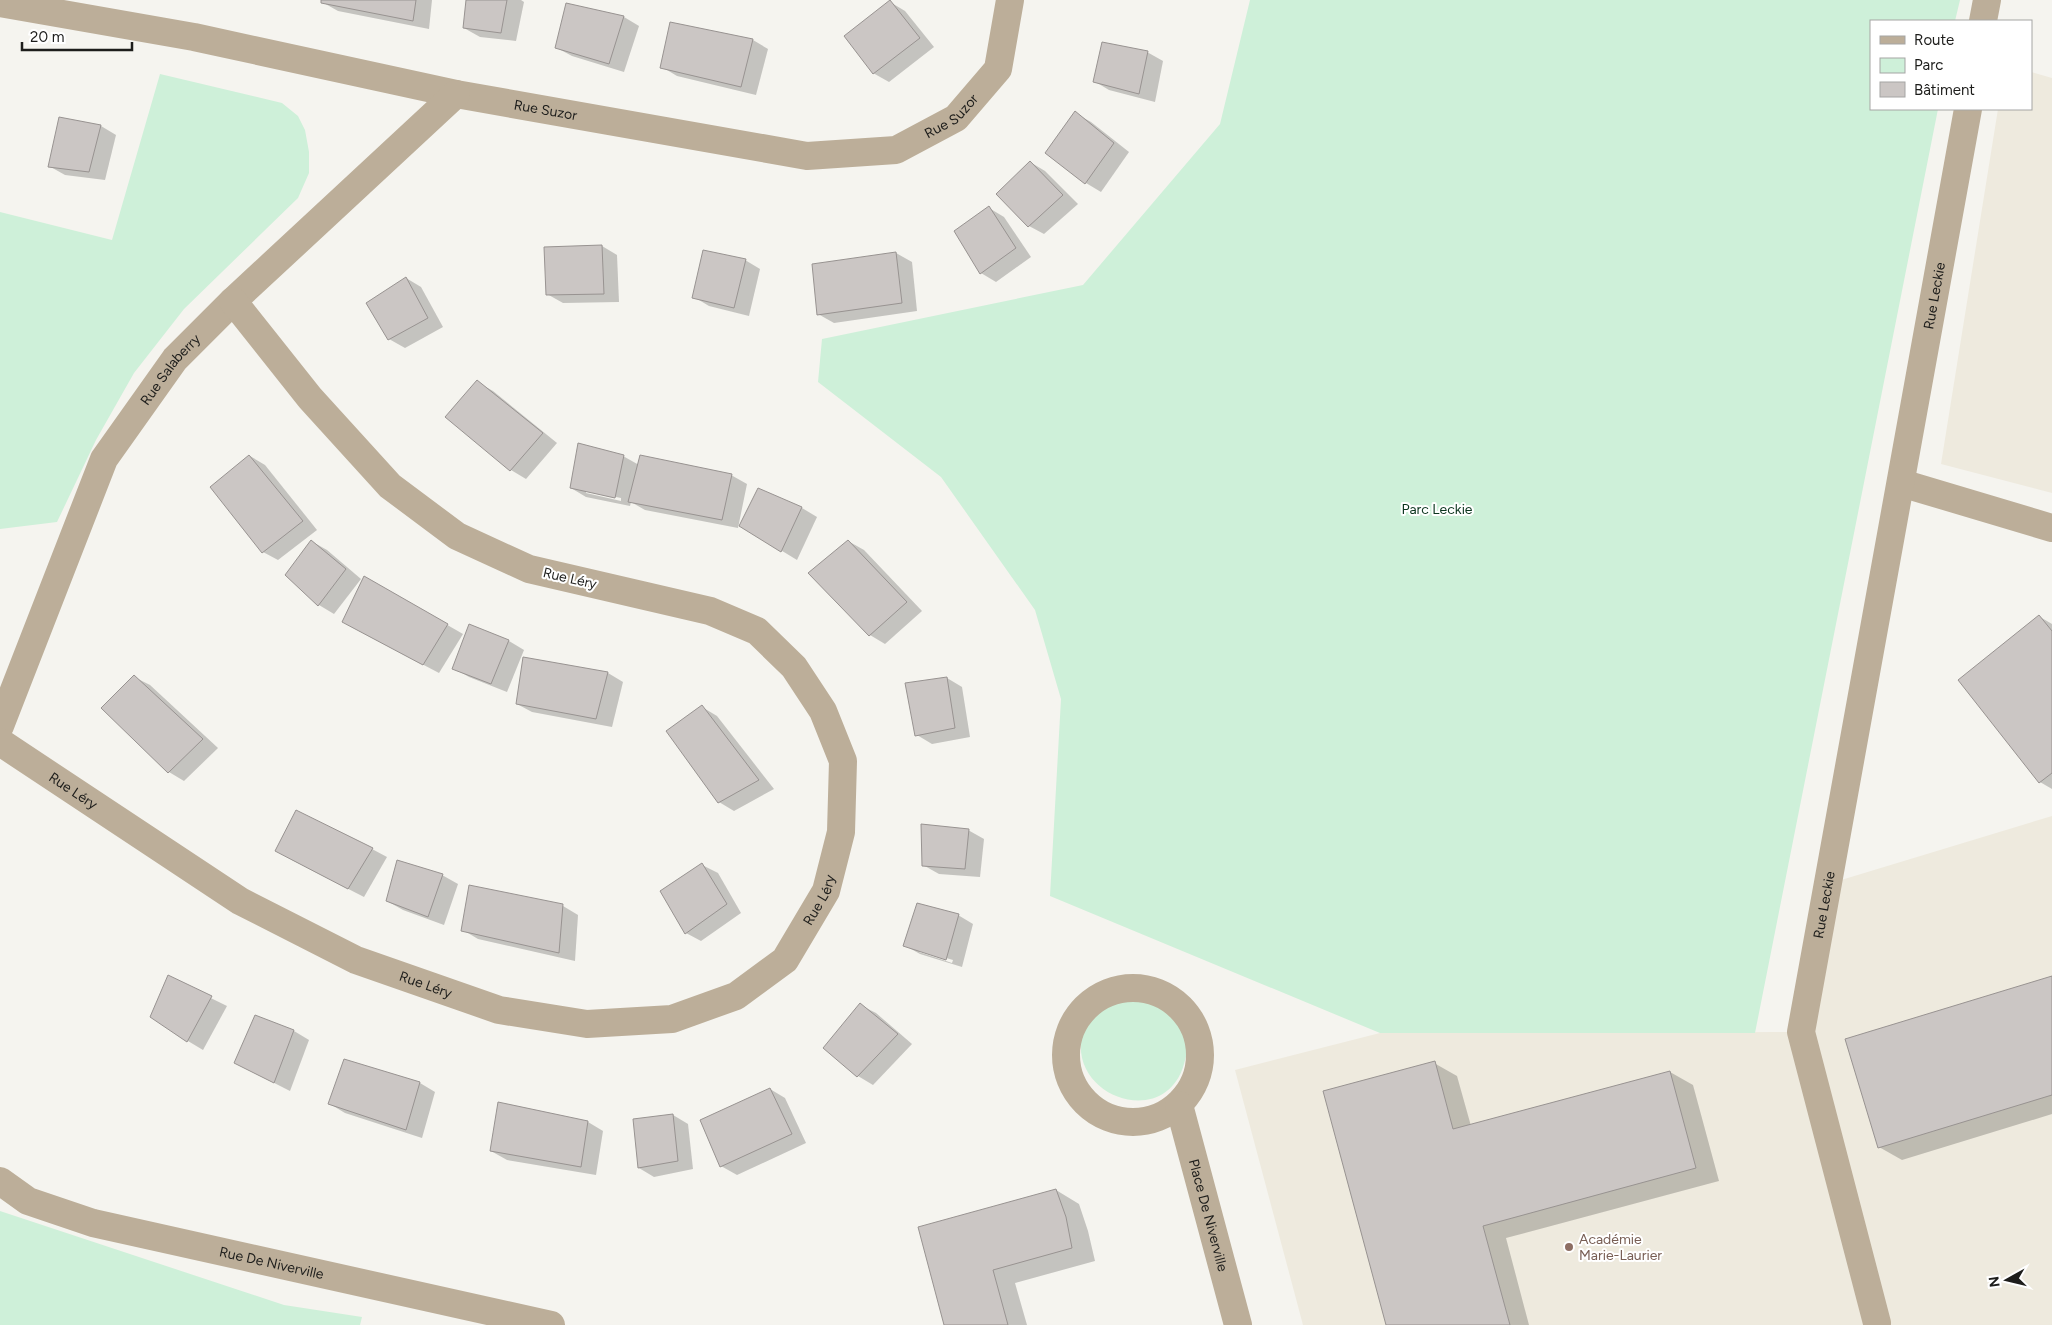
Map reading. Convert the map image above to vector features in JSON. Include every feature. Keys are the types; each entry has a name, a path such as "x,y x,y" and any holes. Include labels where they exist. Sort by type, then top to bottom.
{"street":[{"name":"Rue Suzor","path":"0,3 194,37 456,94 807,156 896,150 956,118 998,69 1010,0"},
{"path":"1983,20 1987,0"},
{"name":"Rue Salaberry","path":"0,726 104,459 175,359 233,301 456,94"},
{"name":"Rue Leckie","path":"1878,1324 1801,1032 1968,110"},
{"name":"Rue Léry","path":"0,742 240,902 356,960 498,1010 587,1024 672,1018 736,996 785,960 826,891 841,832 843,761 823,711 794,667 757,631 710,612 530,569 457,536 390,486 310,398 233,301"},
{"path":"1901,483 2052,528"},
{"path":"1136,987 1162,993 1183,1009 1197,1032 1201,1058 1195,1084 1179,1105 1156,1119 1130,1123 1105,1116 1083,1101 1070,1078 1066,1052 1072,1026 1088,1004 1110,991 1136,987"},
{"name":"Place De Niverville","path":"1179,1105 1238,1325"},
{"name":"Rue De Niverville","path":"0,1181 28,1201 93,1223 551,1325"}],"shaded area":[{"path":"2032,72 2052,78 2052,493 1941,464 1998,110 2032,110"},
{"name":"Académie Marie-Laurier","path":"2052,816 2052,1325 1303,1325 1235,1070 1380,1033 1800,1032 1828,884"}],"green space":[{"name":"Parc Leckie","path":"1250,0 1960,0 1955,20 1870,20 1870,110 1938,110 1755,1033 1380,1033 1050,896 1061,699 1035,610 941,477 818,382 822,339 1083,285 1220,124"},
{"path":"160,74 282,103 298,116 305,130 309,152 309,173 298,198 184,309 134,373 96,440 57,522 0,529 0,212 112,240"},
{"path":"1140,994 1159,999 1169,1009 1184,1032 1187,1052 1184,1064 1173,1085 1156,1097 1136,1100 1116,1096 1099,1085 1086,1068 1081,1047 1086,1023 1094,1012 1112,995"},
{"path":"0,1211 284,1305 362,1317 360,1325 0,1325"}],"building":[{"path":"321,0 416,0 413,21 321,3"},
{"path":"466,0 507,0 501,33 463,28"},
{"path":"890,0 920,38 873,74 844,36"},
{"path":"566,3 624,16 609,64 555,48"},
{"path":"670,22 753,39 741,87 660,68"},
{"path":"1102,42 1148,51 1139,94 1093,82"},
{"path":"1075,111 1114,143 1085,184 1045,153"},
{"path":"59,117 101,125 89,172 48,167"},
{"path":"1030,161 1063,195 1028,227 996,194"},
{"path":"989,206 1016,248 980,274 954,231"},
{"path":"602,245 604,294 546,295 544,247"},
{"path":"703,250 746,259 734,308 692,298"},
{"path":"896,252 902,303 817,315 812,264"},
{"path":"406,277 428,318 388,340 366,303"},
{"path":"477,380 543,433 510,471 445,417"},
{"path":"578,443 624,455 615,498 570,488"},
{"path":"249,455 303,521 262,553 210,487"},
{"path":"640,455 732,474 722,520 628,502"},
{"path":"758,488 802,507 781,552 739,526"},
{"path":"311,540 346,569 318,606 285,575"},
{"path":"848,540 907,602 869,636 808,573"},
{"path":"364,576 448,624 423,665 342,622"},
{"path":"2039,615 2052,631 2052,773 2039,783 1958,680"},
{"path":"469,624 509,640 491,684 452,669"},
{"path":"523,657 608,672 596,719 516,704"},
{"path":"134,675 203,739 168,773 101,708"},
{"path":"947,677 955,728 915,736 905,683"},
{"path":"702,705 759,780 718,803 666,731"},
{"path":"296,810 373,848 348,889 275,851"},
{"path":"921,824 969,829 965,869 922,866"},
{"path":"397,860 443,874 428,917 386,901"},
{"path":"702,863 727,904 685,934 660,891"},
{"path":"469,885 563,904 559,953 461,931"},
{"path":"917,903 959,914 946,960 903,946"},
{"path":"168,975 212,996 187,1042 150,1017"},
{"path":"2052,976 2052,1095 1878,1148 1845,1039"},
{"path":"860,1003 898,1034 857,1077 823,1048"},
{"path":"255,1015 294,1030 274,1083 234,1063"},
{"path":"344,1059 420,1082 406,1130 328,1104"},
{"path":"1435,1061 1453,1129 1670,1071 1696,1168 1483,1226 1510,1325 1386,1325 1323,1091"},
{"path":"770,1088 792,1134 720,1167 700,1120"},
{"path":"498,1102 588,1121 581,1167 490,1151"},
{"path":"673,1114 678,1161 638,1168 633,1119"},
{"path":"1056,1189 1066,1217 1072,1248 993,1270 1008,1325 944,1325 918,1227"}],"place":[{"name":"Académie Marie-Laurier","path":"1569,1247"}]}
